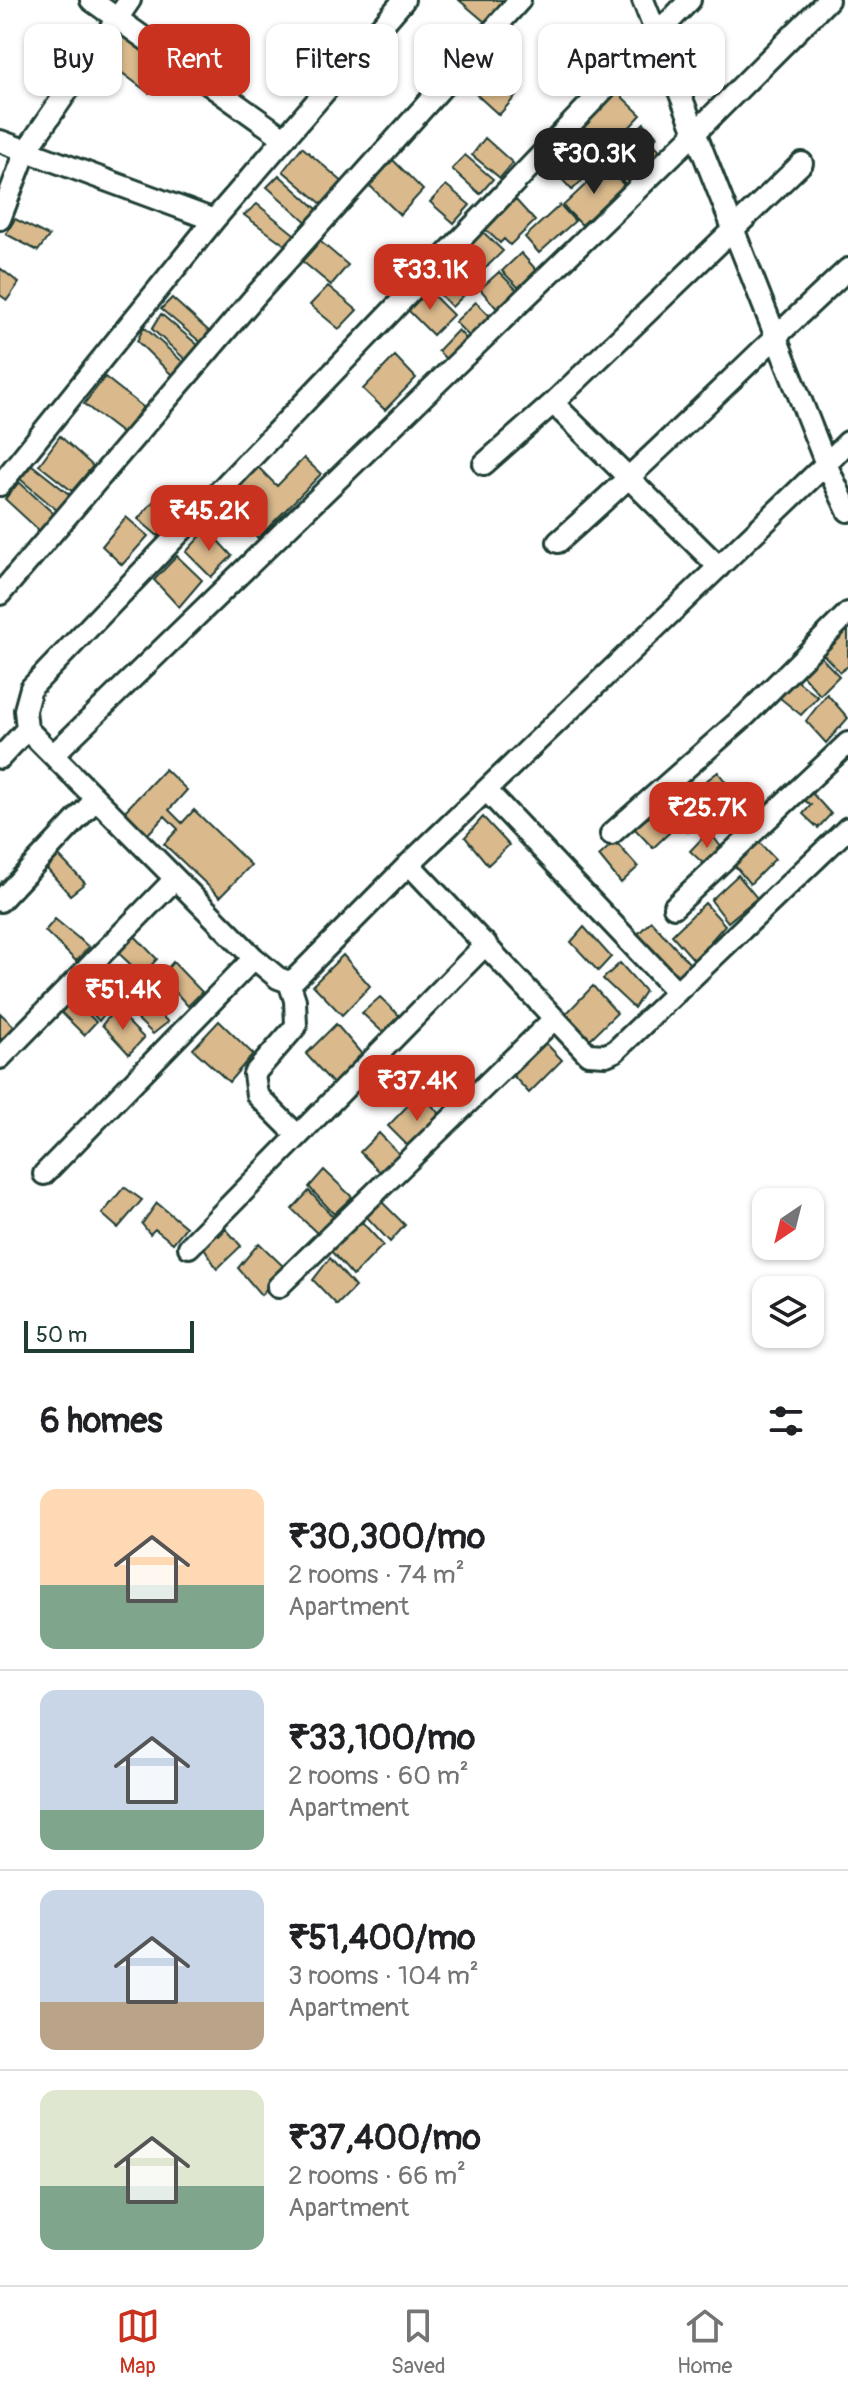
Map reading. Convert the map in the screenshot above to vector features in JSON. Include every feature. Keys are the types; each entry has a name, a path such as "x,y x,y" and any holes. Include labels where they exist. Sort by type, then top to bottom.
{"street":[{"path":"91,0 284,138"},
{"path":"0,219 26,151 130,0"},
{"path":"0,485 214,220 404,0"},
{"path":"0,594 257,294 520,0"},
{"path":"643,0 652,24"},
{"path":"667,24 690,0"},
{"path":"53,755 696,132 828,0"},
{"path":"598,96 31,688 25,710 27,729 254,958 278,978 289,982 848,442"},
{"path":"681,96 826,464 848,511"},
{"path":"0,141 214,220"},
{"path":"484,464 553,403 802,163"},
{"path":"558,542 631,478 848,269"},
{"path":"553,403 719,567"},
{"path":"611,834 746,715 848,613"},
{"path":"0,758 27,729"},
{"path":"674,907 848,743"},
{"path":"486,790 677,992"},
{"path":"0,901 95,800"},
{"path":"409,864 588,1054 606,1055 615,1051 848,828"},
{"path":"0,1058 175,879"},
{"path":"189,1247 486,944"},
{"path":"44,1174 254,958"},
{"path":"289,982 295,1000 296,1026 254,1074 257,1095 298,1136"},
{"path":"278,1287 554,1019"}],"building":[{"path":"459,0 503,0 485,22"},
{"path":"124,31 138,41 138,85 122,73"},
{"path":"478,96 516,96 499,115"},
{"path":"613,96 621,96 641,115 608,150 583,127"},
{"path":"644,123 657,136 652,142 666,157 632,191 604,162"},
{"path":"578,130 605,159 572,190 545,161"},
{"path":"485,138 513,163 500,178 472,155"},
{"path":"302,147 345,184 324,206 283,171"},
{"path":"465,155 493,179 480,194 452,169"},
{"path":"389,156 423,190 400,215 366,182"},
{"path":"605,166 624,185 582,225 563,206"},
{"path":"279,175 318,210 310,225 267,187"},
{"path":"446,185 470,205 454,223 430,202"},
{"path":"515,199 535,221 510,245 504,239 500,243 484,228"},
{"path":"257,204 299,238 289,248 244,215"},
{"path":"560,205 575,221 539,253 525,237"},
{"path":"15,219 49,236 38,251 6,234"},
{"path":"483,232 503,251 473,280 454,261"},
{"path":"315,237 348,265 331,285 297,257"},
{"path":"521,253 539,273 521,290 502,271"},
{"path":"451,265 473,286 452,307 431,285"},
{"path":"0,268 19,283 7,300 0,295"},
{"path":"499,272 519,292 499,311 480,289"},
{"path":"328,286 357,310 339,329 310,305"},
{"path":"428,290 453,315 433,335 408,310"},
{"path":"172,298 212,334 204,345 161,309"},
{"path":"476,302 497,323 486,333 480,327 470,337 455,322"},
{"path":"161,314 199,346 188,362 152,329"},
{"path":"144,327 185,364 174,377 137,341"},
{"path":"458,330 472,345 452,365 438,351"},
{"path":"395,356 416,378 385,410 363,389"},
{"path":"105,377 143,407 123,434 84,404"},
{"path":"60,436 93,466 72,491 39,465"},
{"path":"304,458 321,474 258,538 219,500 255,464 277,486"},
{"path":"32,465 70,495 58,511 20,479"},
{"path":"19,482 55,515 42,533 5,499"},
{"path":"158,496 177,513 158,536 138,519"},
{"path":"126,517 148,536 122,565 102,546"},
{"path":"207,529 232,556 211,577 186,552"},
{"path":"177,556 202,580 179,607 154,580"},
{"path":"848,625 848,666 840,672 818,649"},
{"path":"815,651 839,676 820,695 798,670"},
{"path":"791,676 818,697 801,715 775,694"},
{"path":"827,694 848,718 826,743 806,721"},
{"path":"165,769 187,790 169,810 182,823 194,810 251,865 220,897 164,844 178,829 165,816 147,835 123,813"},
{"path":"718,772 733,792 720,808 702,784"},
{"path":"690,788 710,809 688,832 668,808"},
{"path":"811,792 831,814 818,828 803,814 811,805 802,799"},
{"path":"651,816 670,832 653,848 633,827"},
{"path":"483,817 509,845 488,865 465,837"},
{"path":"709,831 724,851 707,867 690,851"},
{"path":"756,839 775,859 750,884 731,861"},
{"path":"615,841 638,867 621,883 599,856"},
{"path":"58,855 85,883 70,895 47,869"},
{"path":"738,875 757,898 728,922 711,900"},
{"path":"705,903 725,925 694,960 672,935"},
{"path":"55,919 89,947 76,961 45,931"},
{"path":"651,921 690,964 677,980 635,937"},
{"path":"584,927 611,957 598,971 571,942"},
{"path":"129,930 157,959 142,975 113,948"},
{"path":"343,955 370,986 342,1015 313,985"},
{"path":"173,962 202,992 188,1006 161,976"},
{"path":"620,963 645,991 634,1008 603,979"},
{"path":"84,978 112,1004 99,1021 73,992"},
{"path":"593,986 617,1013 585,1044 560,1020"},
{"path":"138,993 168,1022 153,1034 125,1007"},
{"path":"69,994 96,1022 84,1035 56,1007"},
{"path":"380,997 405,1021 389,1038 362,1013"},
{"path":"115,1009 144,1038 129,1054 102,1025"},
{"path":"0,1013 18,1030 0,1045"},
{"path":"219,1021 253,1054 229,1082 193,1049"},
{"path":"336,1024 366,1059 335,1086 306,1054"},
{"path":"541,1038 562,1060 529,1093 508,1070"},
{"path":"420,1093 446,1120 415,1153 388,1126"},
{"path":"379,1133 405,1160 386,1178 360,1152"},
{"path":"324,1170 352,1197 334,1214 309,1187"},
{"path":"124,1187 142,1200 118,1228 102,1214"},
{"path":"309,1191 337,1221 322,1238 292,1209"},
{"path":"379,1199 405,1225 390,1242 365,1215"},
{"path":"157,1203 186,1227 173,1243 155,1229 150,1234 142,1224"},
{"path":"360,1220 383,1245 353,1276 331,1251"},
{"path":"226,1229 241,1246 217,1269 200,1241 211,1231 219,1236"},
{"path":"259,1243 285,1268 261,1295 238,1268"},
{"path":"330,1258 355,1287 337,1305 313,1280"}]}
